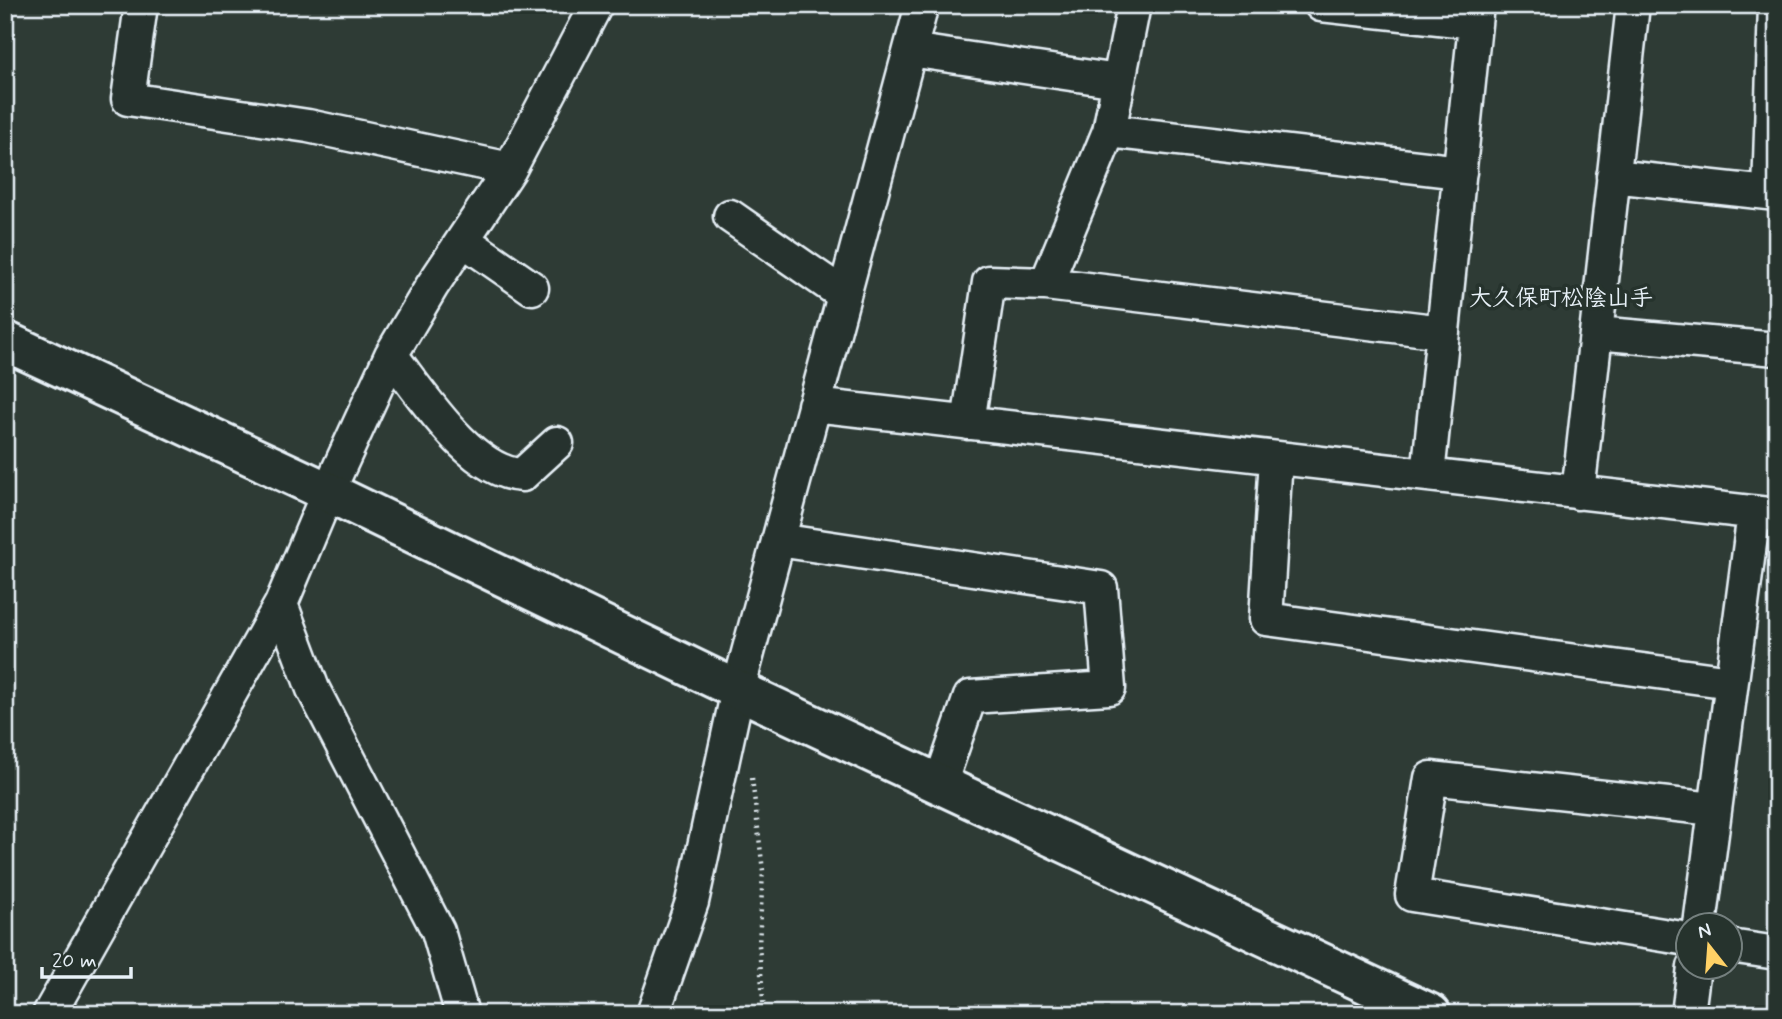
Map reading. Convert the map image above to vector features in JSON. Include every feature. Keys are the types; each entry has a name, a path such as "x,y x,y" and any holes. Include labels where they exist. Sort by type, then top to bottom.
{"street":[{"path":"141,5 128,99 308,126 510,169"},
{"path":"49,1014 281,604 328,492 391,355 432,286 510,169 596,5"},
{"path":"1046,284 1109,131 1134,5"},
{"path":"1321,5 1476,13 1428,475"},
{"path":"1577,493 1633,5"},
{"path":"1613,176 1773,193 1775,5"},
{"path":"653,1014 692,902 738,690 844,295 913,24 1118,81"},
{"path":"1109,131 1460,172"},
{"path":"730,215 844,295"},
{"path":"463,240 532,288"},
{"path":"968,422 989,282 1046,284 1443,332"},
{"path":"1595,333 1777,349"},
{"path":"5,341 328,492 738,690 1432,1014"},
{"path":"391,355 466,449 508,475 522,475 557,443"},
{"path":"814,405 1765,514 1731,682 1702,911"},
{"path":"1276,458 1266,620 1731,682"},
{"path":"778,540 1101,588 1109,688 970,696 940,784"},
{"path":"281,604 313,689 438,931 462,1014"},
{"path":"1674,937 1412,895 1431,778 1714,809"},
{"path":"1744,948 1777,953"},
{"path":"1688,1014 1692,981"}],"path":[{"path":"725,753 750,767 763,872 759,945 764,1014"}],"district":[{"name":"大久保町松陰山手","path":"1561,297"}]}
